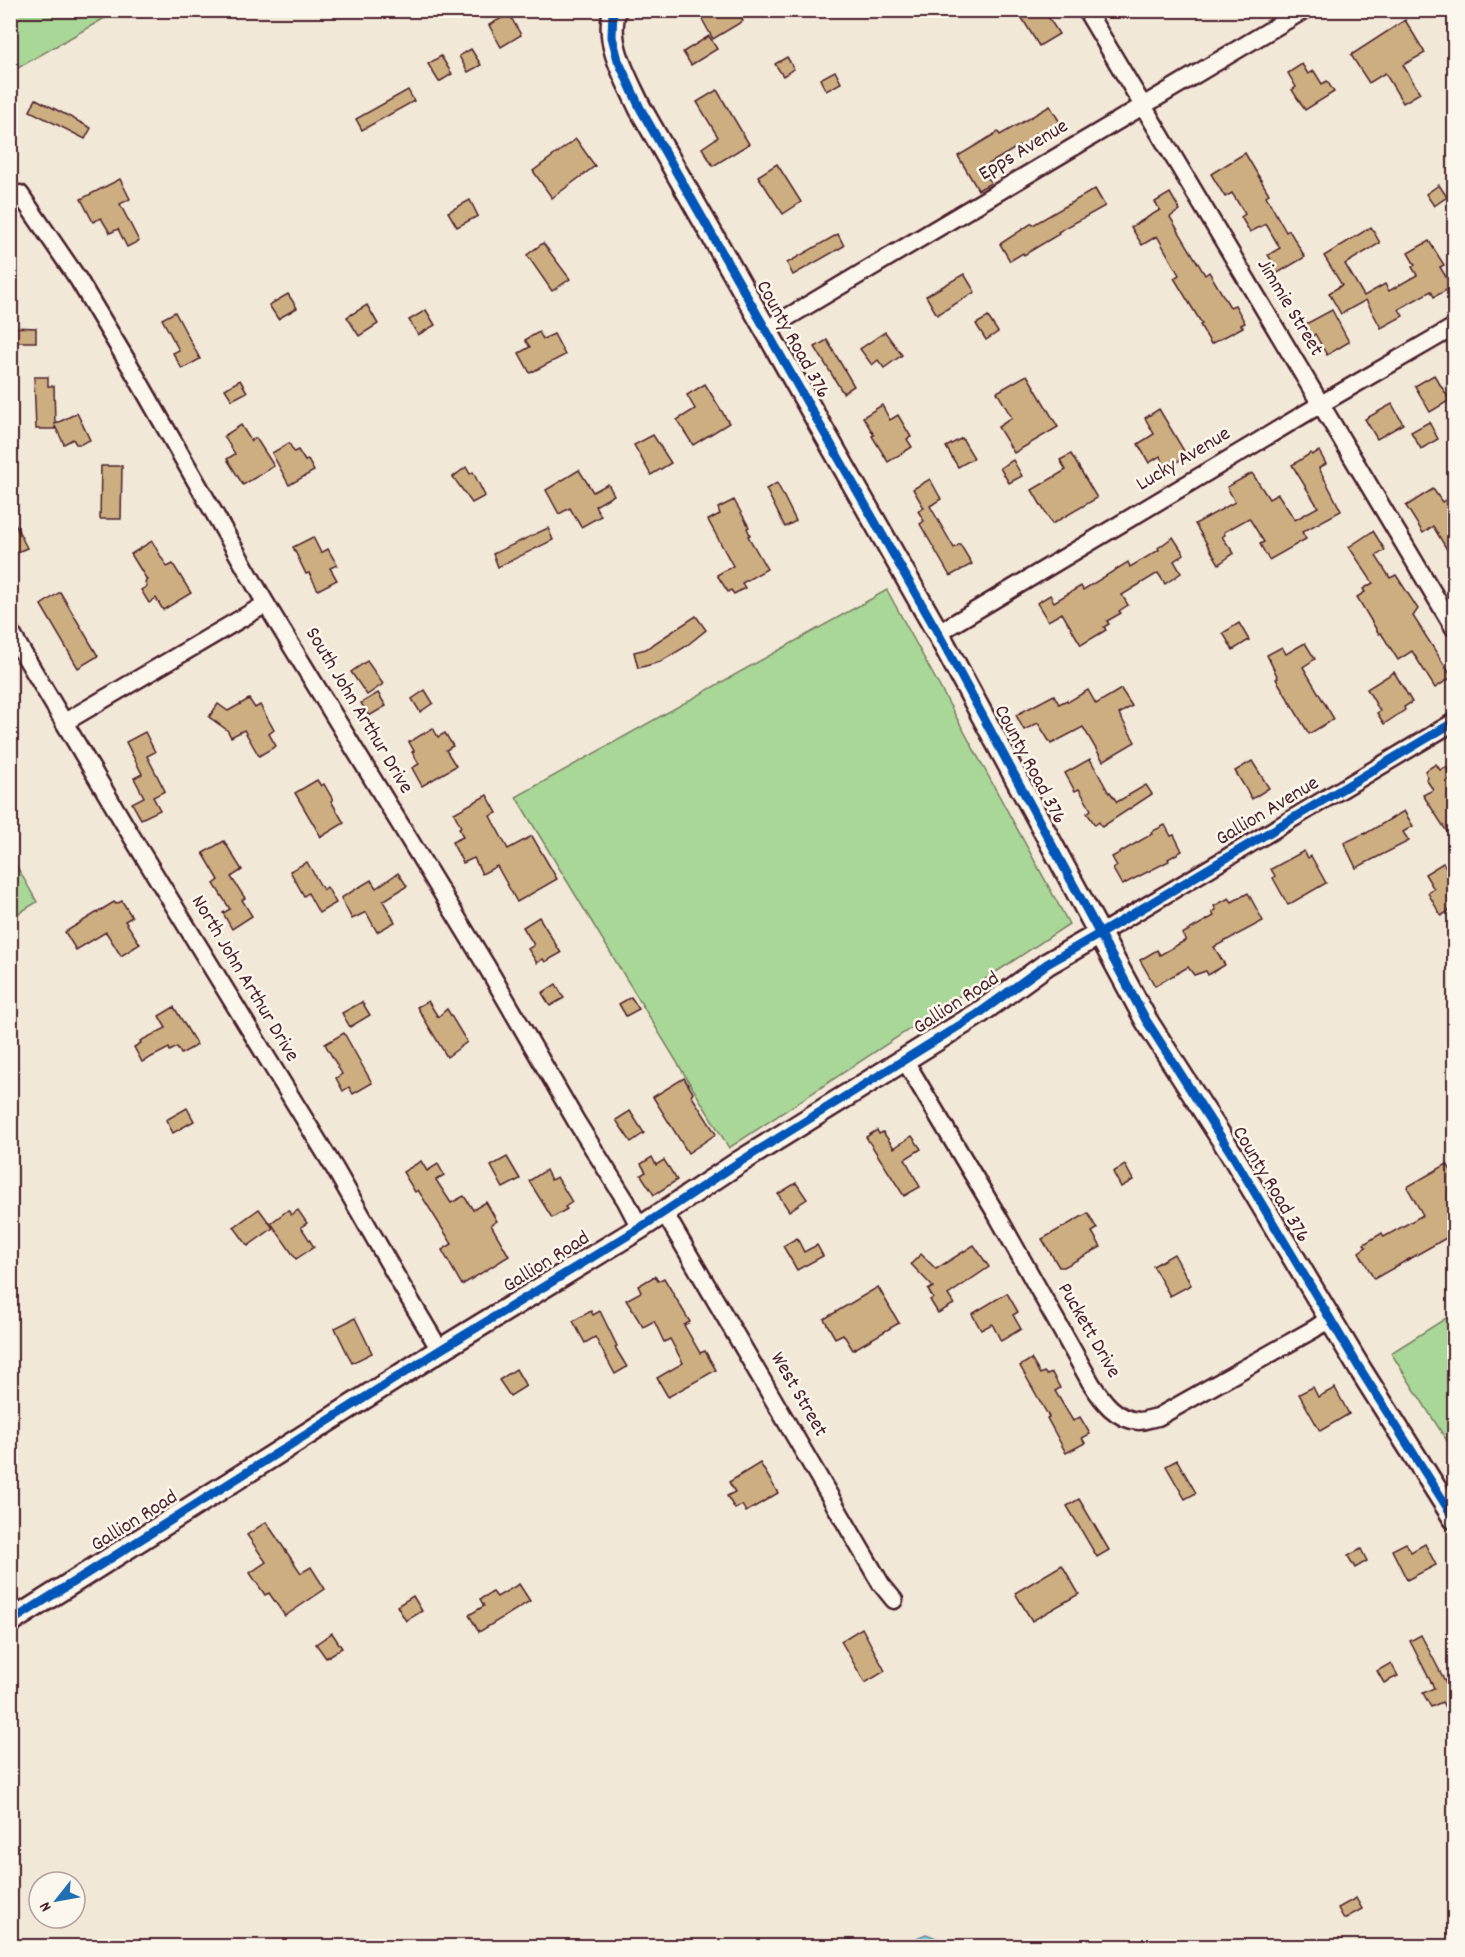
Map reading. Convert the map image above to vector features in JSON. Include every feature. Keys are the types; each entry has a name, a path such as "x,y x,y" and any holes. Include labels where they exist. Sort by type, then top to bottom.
{"street":[{"name":"Jimmie Street","path":"1086,10 1455,628"},
{"name":"Epps Avenue","path":"766,330 1305,10"},
{"name":"County Road 376","path":"614,11 612,37 618,60 640,108 938,633 1146,1020 1233,1156 1360,1369 1455,1518"},
{"name":"South John Arthur Drive","path":"10,200 20,194 78,279 266,604 468,937 640,1228"},
{"name":"Lucky Avenue","path":"938,633 1321,404 1455,327"},
{"path":"65,722 266,604"},
{"name":"North John Arthur Drive","path":"10,631 135,842 335,1169 440,1350"},
{"name":"Gallion Avenue","path":"1101,933 1455,722"},
{"name":"Gallion Road","path":"10,1622 440,1350 640,1228 738,1163 978,1014 1047,964 1101,933"},
{"name":"Puckett Drive","path":"904,1059 997,1215 1091,1383 1100,1397 1119,1415 1139,1421 1158,1417 1330,1318"},
{"name":"West Street","path":"664,1212 881,1584 894,1600"}],"green space":[{"path":"11,10 117,10 117,11 11,72"},
{"path":"887,590 1069,924 729,1148 516,797"},
{"path":"11,856 37,902 10,918"},
{"path":"1454,1313 1454,1452 1391,1353"}],"water":[{"path":"926,1934 957,1946 897,1946"},
{"path":"849,1939 878,1946 838,1946"}],"building":[{"path":"697,10 737,10 743,21 713,39"},
{"path":"1017,10 1044,10 1059,34 1039,46"},
{"path":"509,14 521,35 501,47 489,25"},
{"path":"1405,20 1425,53 1403,65 1420,93 1403,103 1385,73 1369,83 1351,55"},
{"path":"709,36 717,49 691,65 683,52"},
{"path":"471,49 481,65 468,72 459,56"},
{"path":"441,56 452,74 439,82 428,64"},
{"path":"787,57 794,69 783,76 775,64"},
{"path":"1302,64 1308,74 1314,71 1322,84 1327,81 1334,92 1305,110 1292,90 1296,87 1288,73"},
{"path":"835,71 841,83 826,91 820,79"},
{"path":"408,90 414,101 362,130 356,119"},
{"path":"717,90 749,144 713,166 702,148 718,137 697,102"},
{"path":"36,99 91,128 85,139 30,111"},
{"path":"1050,106 1061,124 1021,149 1019,146 982,168 991,183 978,190 958,156 998,132 1000,135"},
{"path":"576,139 595,166 552,198 533,171"},
{"path":"1245,153 1269,194 1266,196 1286,232 1289,230 1305,257 1276,274 1269,263 1272,261 1268,255 1280,248 1266,224 1250,232 1241,217 1245,214 1232,193 1225,197 1211,174"},
{"path":"777,164 801,202 783,214 758,176"},
{"path":"120,179 130,199 120,204 139,241 127,247 118,229 110,233 101,218 93,222 81,199"},
{"path":"1439,185 1447,197 1434,206 1426,194"},
{"path":"1095,189 1105,206 1058,232 1059,234 1024,255 1023,253 1010,261 1000,244 1032,223 1033,225"},
{"path":"1170,193 1180,210 1170,217 1205,275 1209,272 1230,307 1235,305 1245,323 1241,325 1243,327 1211,344 1200,325 1202,324 1174,278 1179,275 1157,236 1142,245 1131,227 1160,210 1155,202"},
{"path":"470,200 478,216 457,227 448,212"},
{"path":"1371,227 1380,243 1345,264 1364,296 1385,284 1389,291 1417,275 1412,267 1415,265 1408,253 1429,241 1444,265 1440,267 1452,287 1434,297 1431,291 1399,309 1403,316 1381,328 1366,300 1341,314 1329,293 1342,285 1324,256"},
{"path":"838,234 844,246 793,275 787,263"},
{"path":"543,243 570,279 552,291 527,255"},
{"path":"964,274 975,292 937,315 926,296"},
{"path":"288,294 297,308 278,319 269,305"},
{"path":"367,305 378,324 359,336 347,317"},
{"path":"426,310 435,325 418,335 409,320"},
{"path":"1332,310 1349,342 1327,355 1315,334 1311,337 1304,325"},
{"path":"175,312 200,359 182,369 173,353 179,350 162,319"},
{"path":"988,317 998,332 986,340 976,324"},
{"path":"10,327 36,328 36,342 10,342"},
{"path":"539,332 543,339 554,334 565,355 530,373 519,353 530,347 525,340"},
{"path":"885,332 902,355 884,368 878,360 872,365 860,349"},
{"path":"827,340 854,386 843,393 815,347"},
{"path":"1027,375 1058,427 1014,453 998,427 1012,418 997,392"},
{"path":"1434,375 1450,400 1430,412 1415,386"},
{"path":"34,377 48,377 48,386 54,386 55,424 77,413 90,440 76,444 73,439 64,444 55,426 55,429 36,429"},
{"path":"240,380 247,392 232,400 225,389"},
{"path":"705,384 729,423 693,445 677,420 695,409 687,395"},
{"path":"1392,404 1403,424 1377,439 1365,419"},
{"path":"882,405 890,420 898,415 911,437 907,439 912,447 888,462 863,417"},
{"path":"1159,409 1187,456 1166,468 1160,456 1149,463 1138,444 1154,434 1145,418"},
{"path":"1429,422 1438,439 1421,449 1411,432"},
{"path":"241,425 251,441 256,438 274,466 243,485 227,459 235,454 224,436"},
{"path":"653,435 671,463 651,475 634,445"},
{"path":"962,438 974,458 958,467 946,447"},
{"path":"289,443 294,452 298,450 305,461 308,460 314,471 289,485 272,453"},
{"path":"1319,451 1326,464 1319,468 1341,511 1302,532 1306,539 1269,560 1260,544 1264,542 1249,518 1224,532 1225,535 1222,537 1234,553 1219,564 1195,524 1235,502 1227,487 1252,473 1269,499 1278,494 1295,520 1318,507 1292,465 1311,453 1312,455"},
{"path":"1071,454 1097,498 1052,524 1032,490 1066,470 1060,460"},
{"path":"1013,460 1022,476 1009,483 1000,468"},
{"path":"101,466 122,466 121,519 100,519"},
{"path":"466,467 470,474 473,472 485,496 472,503 453,477"},
{"path":"579,470 593,492 608,484 614,495 595,506 601,516 581,527 570,508 559,514 546,490"},
{"path":"930,479 941,499 930,506 954,548 960,544 972,564 950,576 920,524 924,521 918,511 924,508 913,489"},
{"path":"777,483 796,521 785,527 766,489"},
{"path":"1433,489 1442,502 1445,500 1455,516 1455,563 1433,526 1423,533 1406,506"},
{"path":"734,500 749,527 747,528 750,535 748,536 767,569 742,583 745,588 734,594 731,590 728,592 717,575 733,566 708,520 720,514 718,508"},
{"path":"10,514 27,548 10,555"},
{"path":"548,528 553,540 498,567 493,554"},
{"path":"1373,531 1385,550 1376,556 1390,578 1396,575 1418,609 1413,616 1452,677 1435,688 1412,651 1398,660 1357,597 1365,592 1363,589 1373,583 1349,547"},
{"path":"313,537 321,553 328,549 337,565 330,568 337,580 318,590 309,573 306,574 293,547"},
{"path":"1173,537 1184,554 1174,561 1181,573 1165,584 1158,573 1122,595 1128,605 1119,611 1121,613 1107,621 1109,624 1104,627 1106,630 1081,645 1062,613 1048,621 1037,603 1050,595 1054,602 1081,586 1083,590 1128,562 1130,567 1159,550 1158,548"},
{"path":"152,541 167,567 173,564 191,593 163,610 156,598 149,603 141,590 147,586 145,582 147,580 131,554"},
{"path":"60,592 98,656 78,668 41,605"},
{"path":"696,616 706,630 685,647 660,662 638,668 634,652 646,649"},
{"path":"1239,623 1249,640 1233,650 1223,633"},
{"path":"1305,643 1315,659 1303,667 1334,719 1309,734 1276,679 1278,678 1267,655 1282,647 1286,654"},
{"path":"367,661 383,684 367,695 351,672"},
{"path":"1394,672 1412,702 1404,707 1405,710 1384,724 1377,713 1380,711 1367,689"},
{"path":"1121,689 1132,706 1119,714 1135,742 1103,761 1083,727 1051,744 1038,723 1024,730 1016,715 1054,695 1059,704 1067,700 1068,702 1088,690 1096,704"},
{"path":"425,690 433,703 420,712 412,699"},
{"path":"378,693 386,706 369,716 361,703"},
{"path":"249,699 255,708 260,705 274,730 269,734 276,746 259,756 244,730 231,737 227,730 209,717 218,704 228,711"},
{"path":"433,728 438,737 445,733 453,746 446,750 456,766 422,786 412,768 419,764 409,742"},
{"path":"145,732 155,752 147,756 165,791 153,797 160,810 141,819 132,803 144,797 134,778 142,774 126,742"},
{"path":"1090,759 1109,793 1117,802 1146,785 1152,794 1102,827 1099,822 1095,825 1087,813 1091,810 1079,789 1075,791 1065,773"},
{"path":"1252,761 1269,788 1252,799 1235,771"},
{"path":"1436,764 1440,770 1446,767 1453,778 1449,780 1455,788 1455,844 1423,795 1433,790 1426,779 1428,778 1425,771"},
{"path":"317,780 321,786 324,784 344,823 321,837 295,793"},
{"path":"487,795 497,813 490,816 508,849 532,836 557,879 517,902 497,866 482,874 474,858 463,863 452,842 463,837 454,813"},
{"path":"1404,811 1413,826 1403,832 1409,841 1356,868 1344,843 1365,834"},
{"path":"1165,825 1171,836 1174,835 1182,851 1168,859 1169,861 1122,885 1113,869 1117,866 1112,857"},
{"path":"224,841 242,870 231,877 245,898 242,900 252,916 232,929 223,913 230,909 214,884 219,880 203,853"},
{"path":"1304,851 1308,858 1311,856 1326,883 1288,905 1273,878 1275,876 1271,869"},
{"path":"307,862 323,890 327,887 336,903 319,913 308,893 304,896 290,871"},
{"path":"1443,863 1455,879 1455,907 1441,916 1428,893 1434,889 1425,874"},
{"path":"398,873 407,886 383,901 395,922 377,932 366,912 352,919 341,898 371,880 376,888"},
{"path":"1248,893 1263,921 1214,947 1225,965 1208,975 1206,971 1194,975 1188,967 1155,986 1140,960 1157,950 1160,955 1186,940 1182,934 1214,916 1212,912 1216,910 1214,906 1229,898 1232,902"},
{"path":"122,901 132,917 125,921 140,944 121,956 106,932 76,950 65,932 114,902 116,904"},
{"path":"539,917 561,953 545,962 543,959 537,963 528,949 534,945 523,927"},
{"path":"556,984 564,998 550,1006 542,993"},
{"path":"631,997 639,1009 626,1016 619,1004"},
{"path":"428,1001 438,1017 447,1009 467,1042 447,1057 417,1007"},
{"path":"362,1002 370,1015 350,1027 342,1013"},
{"path":"174,1007 197,1045 181,1054 177,1047 170,1051 169,1048 142,1062 134,1047 141,1043 140,1041 166,1028 159,1016"},
{"path":"344,1033 372,1083 353,1094 349,1087 343,1091 336,1078 342,1074 325,1044"},
{"path":"684,1078 693,1093 691,1095 716,1134 688,1153 653,1097"},
{"path":"187,1108 194,1121 173,1133 166,1120"},
{"path":"630,1111 644,1133 631,1142 616,1120"},
{"path":"877,1130 879,1134 883,1132 894,1148 912,1136 921,1149 905,1159 920,1187 904,1196 866,1137"},
{"path":"507,1157 520,1179 503,1188 491,1166"},
{"path":"652,1157 656,1165 664,1160 677,1180 654,1195 641,1175 646,1172 641,1164"},
{"path":"421,1161 427,1171 438,1164 444,1175 436,1180 451,1203 464,1196 473,1210 486,1202 497,1221 491,1225 509,1256 462,1285 442,1250 452,1244 418,1190 415,1192 403,1172"},
{"path":"1447,1164 1455,1177 1455,1233 1374,1279 1359,1252 1366,1247 1364,1244 1382,1233 1384,1237 1423,1215 1407,1187"},
{"path":"1125,1165 1133,1180 1121,1187 1113,1172"},
{"path":"546,1170 551,1180 557,1177 572,1202 565,1207 567,1209 552,1218 529,1181"},
{"path":"796,1183 807,1199 789,1211 778,1194"},
{"path":"259,1209 273,1228 248,1246 234,1227"},
{"path":"288,1210 291,1215 298,1210 307,1223 301,1227 314,1247 296,1259 271,1223"},
{"path":"1088,1213 1097,1229 1092,1232 1101,1247 1064,1267 1059,1267 1042,1239"},
{"path":"797,1238 804,1252 817,1245 823,1256 797,1270 783,1246"},
{"path":"974,1245 989,1267 948,1295 954,1304 938,1313 930,1300 933,1298 928,1290 933,1287 911,1264 921,1254 936,1269"},
{"path":"1174,1254 1191,1285 1170,1296 1153,1266"},
{"path":"655,1276 658,1281 664,1278 690,1322 684,1325 700,1353 705,1351 716,1370 668,1397 657,1378 683,1363 670,1339 664,1342 654,1321 643,1327 626,1300 641,1292 638,1286"},
{"path":"878,1287 899,1323 853,1350 843,1334 835,1338 824,1319"},
{"path":"1007,1293 1018,1312 1013,1315 1021,1329 1001,1341 992,1324 981,1330 972,1314"},
{"path":"591,1311 593,1315 600,1311 617,1346 615,1347 627,1367 615,1374 595,1337 585,1343 573,1321"},
{"path":"355,1318 372,1353 352,1363 335,1328"},
{"path":"1031,1359 1040,1374 1052,1373 1060,1388 1055,1391 1073,1421 1080,1417 1090,1434 1082,1438 1085,1443 1066,1453 1020,1366"},
{"path":"516,1369 526,1386 510,1396 499,1380"},
{"path":"1313,1387 1318,1397 1335,1388 1349,1414 1320,1431 1299,1394"},
{"path":"1177,1460 1196,1493 1185,1499 1166,1466"},
{"path":"760,1463 778,1493 746,1512 742,1505 735,1509 727,1496 735,1492 729,1482"},
{"path":"1079,1499 1109,1550 1097,1557 1067,1506"},
{"path":"266,1522 301,1573 311,1567 325,1589 285,1616 269,1593 265,1595 250,1573 266,1562 247,1535"},
{"path":"1406,1543 1411,1552 1425,1544 1436,1565 1407,1580 1392,1550"},
{"path":"1361,1549 1367,1561 1355,1568 1348,1556"},
{"path":"1062,1565 1079,1594 1032,1621 1015,1593"},
{"path":"519,1584 530,1601 479,1632 469,1615 484,1606 480,1599 493,1592 497,1597"},
{"path":"413,1596 422,1611 406,1621 397,1606"},
{"path":"862,1628 885,1671 865,1683 841,1641"},
{"path":"332,1633 342,1648 326,1658 316,1644"},
{"path":"1421,1635 1446,1683 1455,1678 1455,1726 1442,1702 1431,1707 1423,1693 1434,1688 1410,1641"},
{"path":"1391,1663 1398,1676 1384,1683 1377,1671"},
{"path":"1356,1898 1362,1909 1344,1919 1338,1908"}],"cycle path":[{"path":"613,10 612,37 618,60 640,108 938,633 1146,1020 1233,1156 1360,1369 1454,1518"},
{"path":"10,1622 978,1014 1047,964 1454,722"}]}
